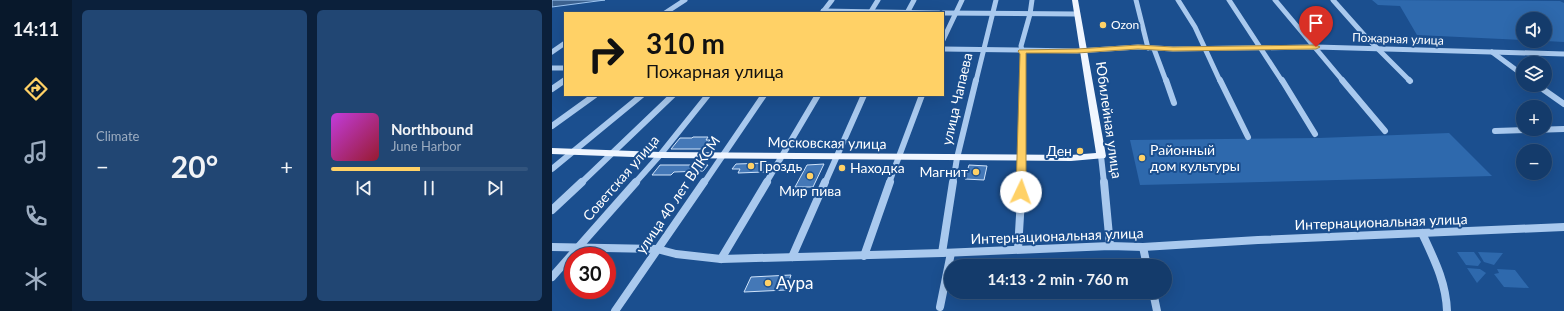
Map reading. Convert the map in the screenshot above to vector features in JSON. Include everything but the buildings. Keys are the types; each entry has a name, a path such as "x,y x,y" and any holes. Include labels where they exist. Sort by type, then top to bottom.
{"main road":[{"name":"Юбилейная улица","path":"1075,0 1076,14 1084,50 1101,156"},
{"name":"Московская улица","path":"552,151 610,154 721,156 1071,158 1101,156"}],"street":[{"path":"667,12 685,0"},
{"path":"823,12 832,0"},
{"path":"823,12 871,12 878,0"},
{"path":"908,12 914,0"},
{"path":"944,38 962,0"},
{"name":"улица Чапаева","path":"940,306 946,282 946,253 958,158 996,0"},
{"path":"1018,249 1023,164 1021,158 1023,54 1020,46 1030,14 1032,0"},
{"path":"1136,0 1151,49 1174,102"},
{"path":"1178,0 1195,27 1248,138"},
{"path":"1229,0 1262,48 1315,134"},
{"path":"1275,0 1293,23 1316,47 1385,132"},
{"path":"1333,0 1410,81"},
{"path":"944,13 1076,14"},
{"path":"552,52 564,44"},
{"name":"Пожарная улица","path":"944,49 1021,51 1138,47 1151,49 1316,47 1564,54"},
{"path":"1492,52 1516,70"},
{"path":"552,68 564,68"},
{"path":"552,89 564,81"},
{"path":"1547,92 1564,104"},
{"path":"552,126 594,96"},
{"path":"552,169 641,96"},
{"path":"552,210 672,96"},
{"name":"Советская улица","path":"578,247 660,155 707,96"},
{"name":"улица 40 лет ВЛКСМ","path":"615,311 763,96"},
{"path":"721,259 817,96"},
{"path":"792,257 864,96"},
{"path":"864,256 922,96"},
{"path":"1495,131 1564,129"},
{"name":"Юбилейная улица","path":"1101,156 1110,246"},
{"name":"Интернациональная улица","path":"616,248 657,249 676,254 721,259 864,256 1110,246 1144,247 1258,240 1564,227"},
{"path":"1422,233 1442,276 1448,299 1447,311"},
{"name":"Интернациональная улица","path":"552,247 564,247"},
{"path":"1144,247 1147,259"},
{"name":"Советская улица","path":"552,277 564,263"},
{"path":"1154,299 1157,311"}],"shaded area":[{"path":"552,0 605,0 552,7"},
{"path":"1372,0 1560,1 1564,3 1564,42 1552,41 1552,12 1516,12 1516,40 1417,35 1400,6 1378,5"},
{"path":"1449,133 1492,176 1140,185 1130,140 1319,138"},
{"path":"1457,252 1474,252 1481,262 1478,266 1466,265"},
{"path":"1478,252 1503,253 1494,265 1484,262"},
{"path":"1467,268 1480,269 1486,273 1477,283"},
{"path":"1497,269 1515,270 1529,288 1504,287 1494,274 1499,273"}],"place":[{"name":"Ozon","path":"1103,25"},
{"name":"Ден","path":"1080,151"},
{"name":"Районный дом культуры","path":"1142,158"},
{"name":"Гроздь","path":"751,166"},
{"name":"Находка","path":"842,168"},
{"name":"Магнит","path":"976,172"},
{"name":"Мир пива","path":"810,176"},
{"name":"Аура","path":"768,283"}],"route":[{"path":"1021,192 1023,164 1021,158 1023,54 1021,51 1077,51 1138,47 1154,49 1316,47"}]}
